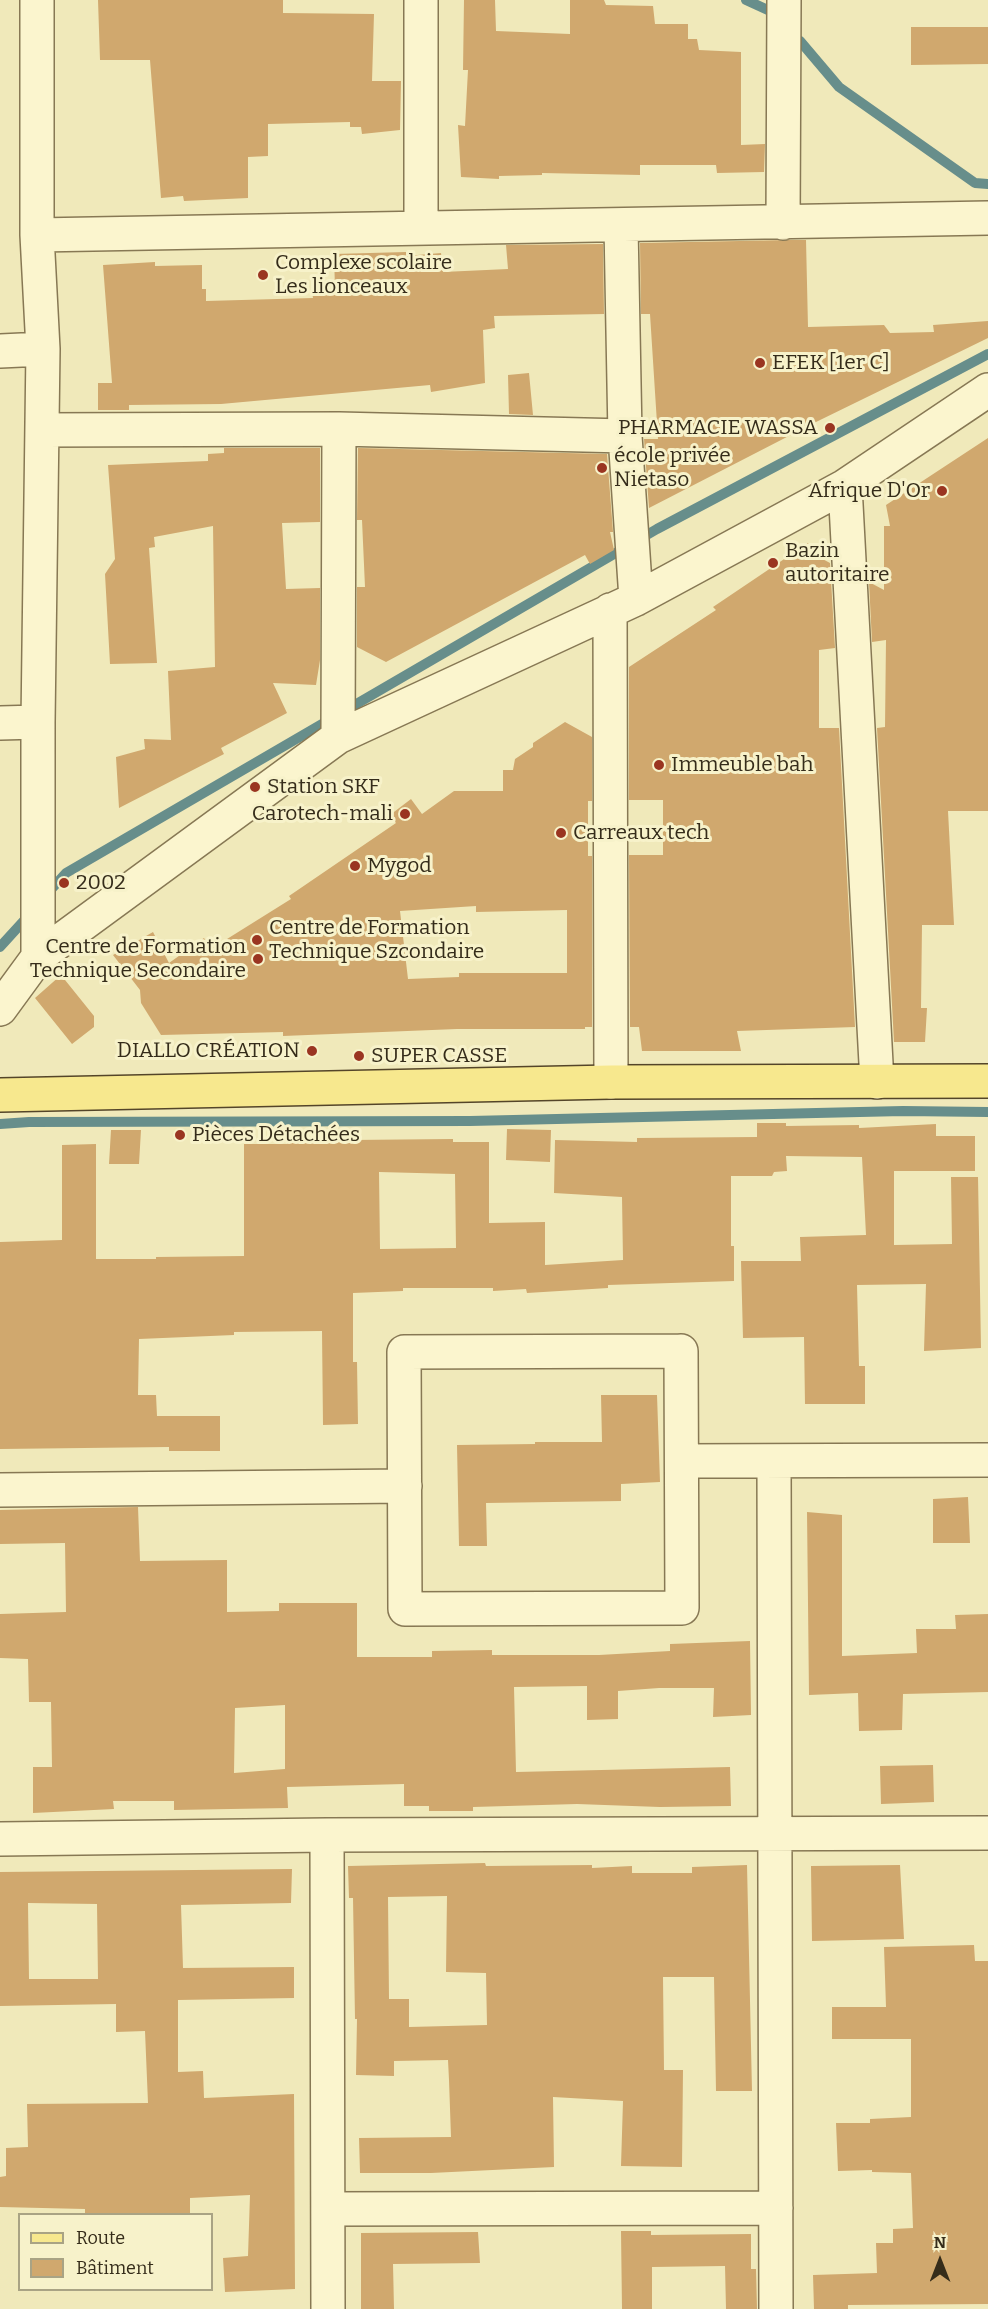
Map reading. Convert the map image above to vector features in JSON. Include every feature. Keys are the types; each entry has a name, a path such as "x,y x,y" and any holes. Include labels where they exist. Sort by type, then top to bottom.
{"main road":[{"path":"0,1095 611,1082 988,1081"}],"street":[{"path":"37,0 37,235 43,350 38,722 38,957"},
{"path":"421,0 421,228"},
{"path":"783,223 784,0"},
{"path":"37,235 988,218"},
{"path":"611,1082 625,436 621,226"},
{"path":"0,351 43,350"},
{"path":"0,1009 38,957 338,737 623,605 845,486 988,390"},
{"path":"43,430 339,429 625,436"},
{"path":"338,737 339,429"},
{"path":"845,486 877,1082"},
{"path":"0,723 38,722"},
{"path":"681,1351 682,1608 405,1609 405,1486 404,1352 681,1351"},
{"path":"682,1461 988,1460"},
{"path":"774,1461 776,2309"},
{"path":"0,1490 405,1486"},
{"path":"0,1839 327,1835 988,1833"},
{"path":"327,1835 328,2309"},
{"path":"328,2209 776,2208"}],"building":[{"path":"98,0 283,0 283,13 374,14 372,81 401,81 400,130 362,134 361,127 350,127 350,122 268,124 268,156 248,157 248,198 184,201 183,196 161,198 150,60 100,60"},
{"path":"464,0 495,0 496,31 570,34 570,0 604,0 606,5 653,6 655,24 688,24 688,39 697,39 699,50 741,52 741,145 765,144 764,172 717,173 716,165 640,165 640,175 542,173 542,175 499,176 499,179 461,177 458,125 465,126 468,70 463,70"},
{"path":"911,27 988,27 988,64 911,65"},
{"path":"806,240 808,327 884,325 890,333 934,332 933,325 988,321 988,338 816,422 649,508 644,439 658,439 650,314 641,314 640,243"},
{"path":"603,244 604,314 494,316 495,328 483,330 485,383 431,392 430,385 221,404 129,405 129,410 98,410 98,383 112,383 103,265 155,262 155,266 202,265 202,289 206,289 206,301 313,298 312,291 335,289 334,254 406,252 406,256 441,253 443,272 508,269 506,245"},
{"path":"529,373 533,415 509,414 508,375"},
{"path":"988,438 988,811 948,811 954,925 922,925 921,1008 927,1008 925,1042 894,1042 877,728 885,727 886,640 872,642 869,582 884,590 884,526 890,526 886,505"},
{"path":"224,448 320,448 320,522 282,523 286,589 320,588 320,660 316,685 273,683 287,713 221,748 224,754 119,808 116,757 145,749 144,739 171,740 168,671 215,667 213,526 154,537 155,547 149,548 157,663 110,664 105,574 115,559 108,465 208,461 208,454 224,453"},
{"path":"358,448 607,454 613,532 610,532 614,550 590,564 585,555 386,662 357,647 357,587 365,587 362,520 357,520"},
{"path":"808,543 817,556 830,563 835,648 819,650 819,728 839,728 855,1027 737,1031 741,1051 642,1051 639,1027 630,1027 629,855 663,855 663,800 629,800 629,667 716,610 713,607"},
{"path":"565,722 592,737 592,801 588,801 588,856 592,856 592,1027 585,1027 585,1029 457,1029 283,1036 283,1032 161,1035 141,1003 140,990 113,955 153,932 169,963 204,938 211,949 291,899 289,896 396,823 390,815 411,799 422,814 454,791 503,791 503,770 513,770 515,759 533,747 533,743","holes":["476,906 476,912 567,910 567,973 459,973 459,977 408,979 400,911"]},
{"path":"61,975 94,1016 94,1027 72,1044 35,998"},
{"path":"757,1123 786,1123 786,1126 859,1125 859,1128 936,1124 936,1136 975,1136 975,1171 894,1171 894,1245 952,1244 951,1177 978,1177 981,1348 924,1351 926,1284 857,1285 859,1366 865,1366 865,1404 805,1404 804,1337 743,1338 741,1261 801,1261 800,1237 866,1235 862,1157 786,1156 787,1171 774,1172 772,1176 731,1176 731,1246 734,1246 734,1281 608,1285 608,1288 527,1293 526,1289 493,1291 493,1288 403,1288 403,1291 353,1293 353,1362 357,1362 358,1424 323,1425 322,1331 234,1332 234,1335 139,1339 138,1395 156,1395 157,1416 220,1416 220,1451 169,1451 169,1447 0,1449 0,1242 62,1240 62,1145 96,1144 96,1259 156,1259 156,1257 244,1256 244,1144 453,1139 453,1142 489,1142 489,1223 545,1222 545,1265 623,1260 622,1197 554,1193 555,1140 637,1142 637,1138 757,1137","holes":["379,1172 455,1174 456,1248 380,1249"]},
{"path":"507,1129 551,1130 550,1162 506,1160"},
{"path":"111,1130 141,1130 139,1164 109,1164"},
{"path":"601,1395 657,1395 660,1482 621,1484 621,1501 486,1503 487,1546 459,1546 457,1445 602,1442"},
{"path":"968,1497 970,1543 933,1543 933,1499"},
{"path":"138,1507 140,1561 227,1560 227,1612 279,1611 279,1603 357,1603 357,1657 432,1657 432,1651 492,1650 492,1655 599,1655 670,1651 670,1644 750,1641 751,1715 713,1717 714,1688 659,1688 618,1691 618,1719 587,1720 587,1686 514,1687 516,1772 730,1767 731,1806 660,1807 577,1804 473,1807 473,1811 429,1811 429,1806 404,1806 404,1784 287,1787 288,1808 174,1810 174,1801 113,1801 114,1809 33,1813 33,1767 52,1767 51,1702 29,1702 28,1659 0,1658 0,1614 66,1612 65,1543 0,1544 0,1510","holes":["285,1705 285,1769 234,1773 235,1708"]},
{"path":"807,1512 842,1515 842,1656 917,1653 916,1629 956,1629 955,1615 988,1614 988,1692 903,1694 902,1730 859,1731 858,1693 809,1695"},
{"path":"933,1765 934,1802 881,1804 880,1766"},
{"path":"485,1863 486,1866 592,1865 592,1868 632,1866 632,1873 692,1873 692,1867 747,1865 752,2091 716,2091 714,1977 663,1977 664,2070 683,2070 682,2167 621,2166 623,2101 553,2097 554,2167 431,2173 360,2173 359,2138 451,2137 449,2080 448,2060 394,2061 394,2076 356,2075 357,2019 355,2019 353,1898 349,1898 348,1866","holes":["447,1896 446,1972 486,1973 487,2025 409,2027 409,1999 389,1999 388,1897"]},
{"path":"900,1865 904,1939 812,1941 811,1866"},
{"path":"292,1869 291,1903 181,1905 183,1968 294,1967 294,1998 178,2000 178,2072 203,2071 204,2098 294,2094 295,2289 225,2292 223,2258 248,2256 250,2195 190,2198 190,2213 85,2213 85,2209 0,2207 0,2177 6,2176 6,2148 28,2147 27,2104 148,2103 145,2031 116,2032 116,2004 0,2006 0,1872","holes":["28,1903 97,1904 98,1979 29,1979"]},
{"path":"974,1945 975,1961 988,1961 988,2304 848,2305 848,2309 814,2309 813,2275 877,2273 876,2243 893,2243 893,2229 913,2228 911,2173 872,2172 872,2170 838,2171 836,2123 870,2123 870,2119 911,2117 911,2039 832,2039 832,2007 886,2007 884,1947"},
{"path":"621,2231 651,2231 651,2235 751,2234 751,2269 756,2269 757,2309 726,2309 725,2266 652,2267 652,2309 622,2309"},
{"path":"478,2232 480,2263 393,2264 394,2309 361,2309 361,2233"}],"waterway":[{"path":"746,0 770,11"},
{"path":"800,41 839,87 975,183 988,184"},
{"path":"46,895 66,873 657,529 988,354"},
{"path":"0,947 30,914"},
{"path":"0,1124 29,1122 470,1121 903,1111 988,1112"}],"place":[{"name":"Complexe scolaire Les lionceaux","path":"263,275"},
{"name":"EFEK [1er C]","path":"760,363"},
{"name":"PHARMACIE WASSA","path":"830,428"},
{"name":"école privée Nietaso","path":"602,468"},
{"name":"Afrique D'Or","path":"942,491"},
{"name":"Bazin autoritaire","path":"773,563"},
{"name":"Immeuble bah","path":"659,765"},
{"name":"Station SKF","path":"255,787"},
{"name":"Carotech-mali","path":"405,814"},
{"name":"Carreaux tech","path":"561,833"},
{"name":"Mygod","path":"355,866"},
{"name":"2002","path":"64,883"},
{"name":"Centre de Formation Technique Szcondaire","path":"257,940"},
{"name":"Centre de Formation Technique Secondaire","path":"258,959"},
{"name":"DIALLO CRÉATION","path":"312,1051"},
{"name":"SUPER CASSE","path":"359,1056"},
{"name":"Pièces Détachées","path":"180,1135"}]}
